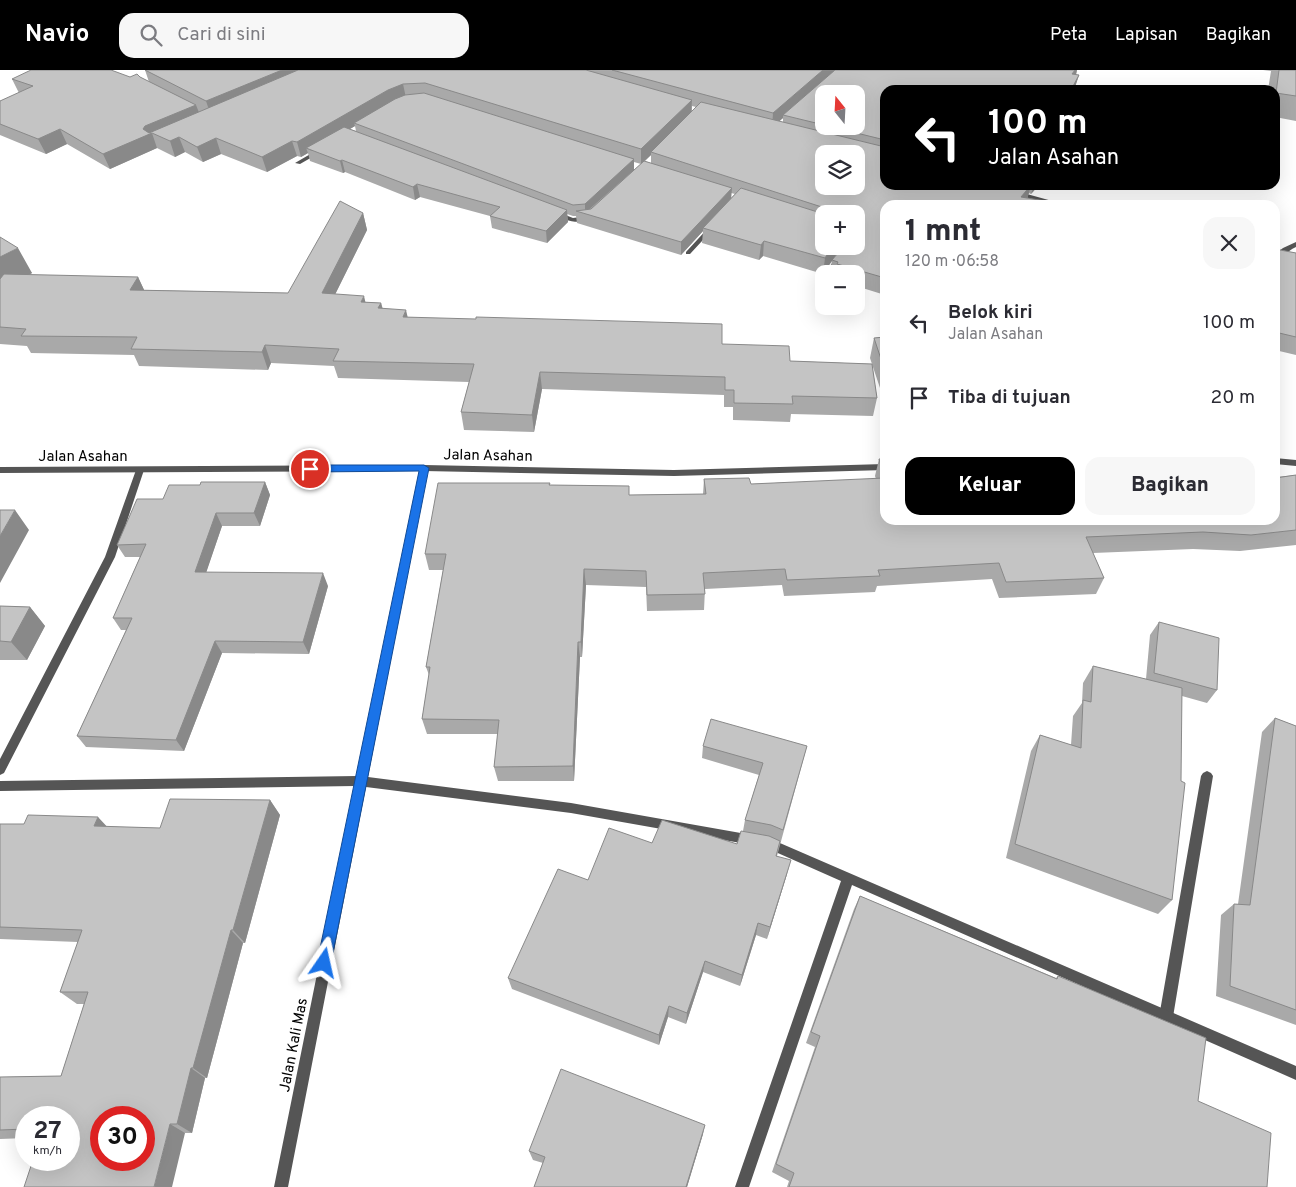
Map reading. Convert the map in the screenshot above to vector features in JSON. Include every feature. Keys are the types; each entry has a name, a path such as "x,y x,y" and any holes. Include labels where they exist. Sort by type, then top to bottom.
{"street":[{"path":"298,163 323,149"},
{"path":"1013,192 1043,200"},
{"path":"544,209 572,220 588,219 595,213"},
{"path":"688,253 718,221"},
{"path":"1280,255 1284,249 1296,244"},
{"path":"1280,461 1296,463"},
{"name":"Jalan Asahan","path":"0,470 424,468 674,473 880,467"},
{"name":"Jalan Kali Mas","path":"281,1187 360,781 424,468"},
{"path":"0,770 110,557 140,470"},
{"path":"1166,1017 1207,776"},
{"path":"0,786 360,781 571,808 768,843 1296,1073"},
{"path":"742,1187 848,878"}],"building":[{"path":"31,70 111,70 130,77 137,74 196,105 145,126 143,129 149,133 298,70 586,70 692,100 641,149 425,83 403,84 388,90 297,142 292,141 262,157 216,138 197,147 179,137 170,141 152,133 103,154 60,129 38,139 0,124 0,101 33,86 12,79"},
{"path":"145,70 282,70 206,101"},
{"path":"612,70 823,70 773,113"},
{"path":"835,70 1075,70 1072,74 1079,75 1074,85 880,85 880,139 865,135 865,85 818,85"},
{"path":"1279,70 1296,70 1296,96 1280,94 1280,85 1277,85"},
{"path":"815,87 815,123 783,115"},
{"path":"424,93 634,159 585,204 573,205 354,123 395,99 405,95"},
{"path":"701,102 815,130 815,135 836,135 880,146 880,190 1027,190 1021,197 1039,200 880,200 880,277 865,272 865,265 840,265 832,260 836,255 865,255 865,205 816,205 651,152"},
{"path":"344,127 567,210 546,231 490,216 500,207 417,184 413,187 306,148"},
{"path":"644,161 732,188 681,242 576,211 591,209"},
{"path":"741,188 815,211 815,255 827,255 825,258 764,241 761,245 703,228"},
{"path":"340,201 363,213 322,293 364,296 361,302 381,303 378,308 406,310 403,317 476,319 476,317 722,324 722,344 789,346 790,361 872,364 877,398 792,396 793,404 734,403 734,390 725,390 725,377 540,372 532,415 461,412 474,364 333,361 339,349 265,345 262,352 131,349 137,337 21,336 26,329 0,327 0,279 4,274 138,277 130,290 288,293"},
{"path":"0,237 18,248 0,257"},
{"path":"1280,250 1296,253 1296,337 1280,333"},
{"path":"880,337 880,356 874,338"},
{"path":"1296,475 1296,530 1251,535 1203,532 1086,537 1104,578 1006,582 999,563 878,570 880,576 787,580 785,569 703,573 705,594 647,595 646,571 584,569 581,642 578,642 573,766 494,767 499,720 422,719 430,667 426,667 446,554 425,554 438,483 550,483 549,485 629,486 629,495 706,494 704,479 749,478 751,484 880,478 880,525 1280,525 1280,477"},
{"path":"201,482 265,482 254,513 216,513 195,572 323,573 303,642 215,641 176,740 77,736 132,618 113,618 146,544 117,545 137,499 163,499 169,485 200,485"},
{"path":"0,510 15,510 0,536"},
{"path":"0,606 30,607 11,642 0,641"},
{"path":"1159,622 1219,638 1217,690 1154,673"},
{"path":"1093,666 1182,688 1181,781 1185,783 1172,900 1015,844 1040,735 1081,748 1083,700 1091,702"},
{"path":"1275,718 1296,726 1296,1010 1230,986 1234,904 1250,905"},
{"path":"711,719 807,746 783,830 771,825 745,820 763,763 703,746"},
{"path":"170,799 270,800 233,930 231,930 193,1068 191,1068 177,1124 170,1124 154,1187 24,1187 29,1171 80,1171 80,1106 15,1106 15,1129 0,1130 0,1077 61,1076 88,992 60,992 82,930 0,927 0,824 24,824 28,815 98,817 94,826 160,828"},
{"path":"662,820 737,844 741,831 769,836 780,841 776,856 791,860 770,927 758,923 742,975 705,961 687,1013 669,1006 659,1035 508,978 558,869 588,880 609,828 652,843"},
{"path":"860,896 1057,979 1058,976 1206,1038 1198,1101 1271,1133 1267,1187 789,1187 794,1173 776,1164 820,1036 811,1032"},
{"path":"561,1069 705,1125 686,1187 534,1187 545,1157 529,1151"}],"route":[{"path":"310,469 424,468 324,963"}]}
